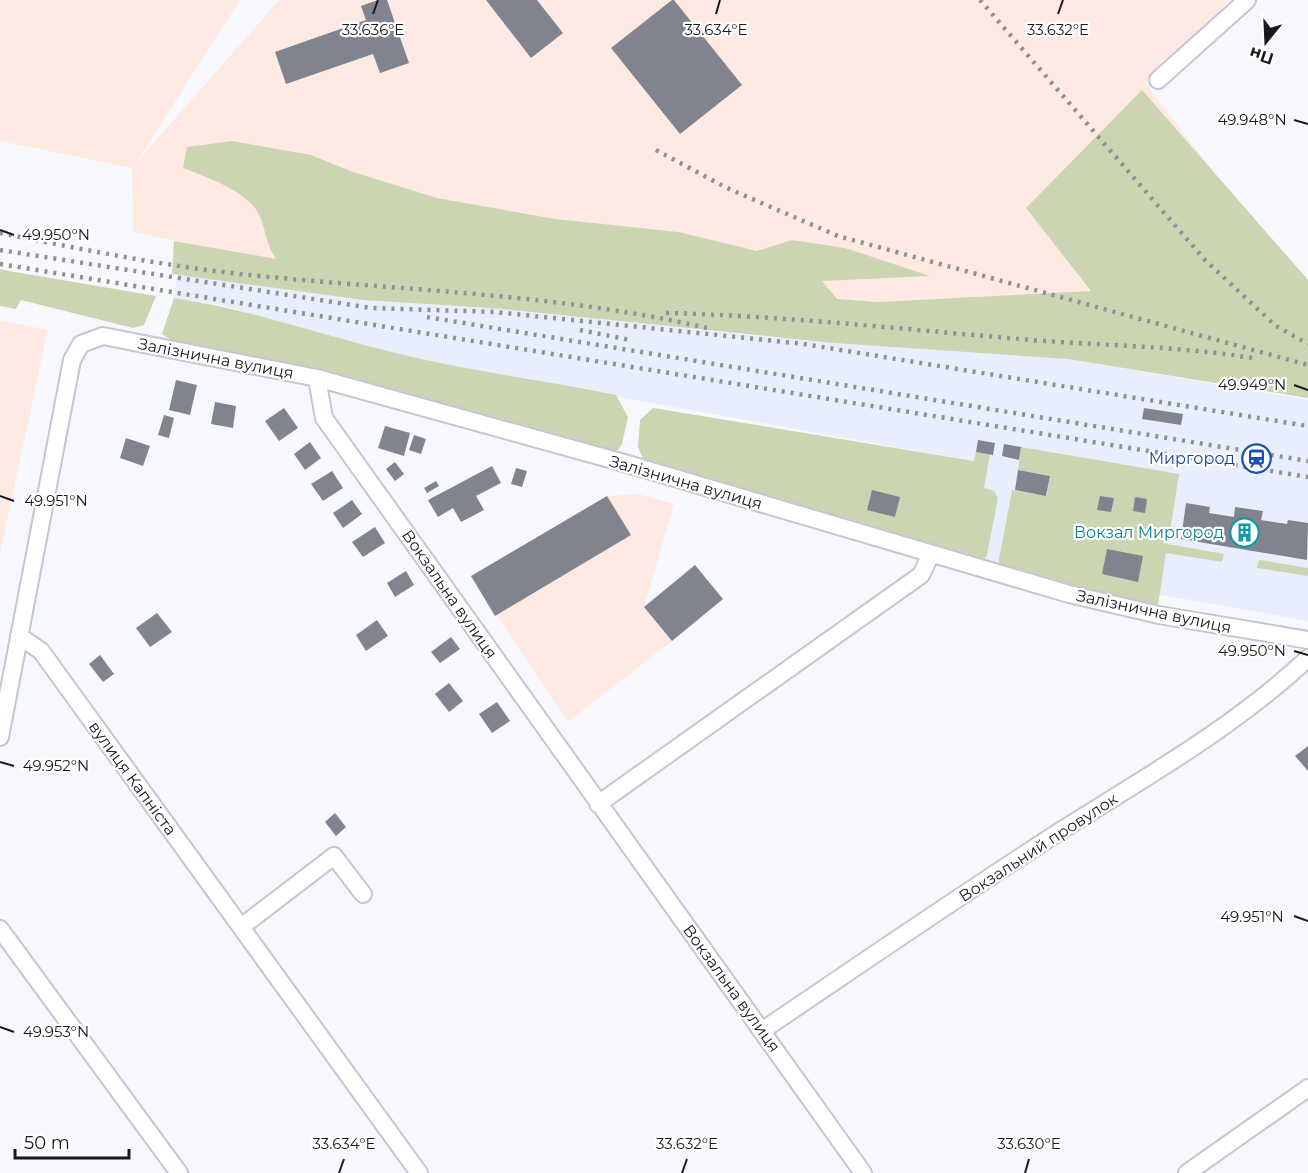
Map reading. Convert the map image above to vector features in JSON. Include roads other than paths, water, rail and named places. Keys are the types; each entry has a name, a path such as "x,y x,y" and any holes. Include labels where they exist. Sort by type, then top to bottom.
{"street":[{"path":"1158,80 1247,0"},
{"name":"Залізнична вулиця","path":"18,636 72,360 81,344 103,336 317,378 624,463 1069,594 1148,612 1308,640"},
{"name":"Вокзальна вулиця","path":"317,378 324,418 863,1173"},
{"path":"598,804 921,575 931,554"},
{"path":"0,737 18,636"},
{"name":"вулиця Капніста","path":"18,636 41,651 419,1173"},
{"name":"Вокзальний провулок","path":"763,1030 1004,868 1179,755 1279,686 1308,658"},
{"path":"241,927 334,856 363,894"},
{"path":"0,929 179,1173"},
{"path":"1186,1173 1308,1088"}],"railway":[{"path":"980,0 1205,260 1276,326 1308,344"},
{"path":"656,150 727,188 838,236 1308,365"},
{"path":"0,233 195,268 541,301 652,317 707,328"},
{"path":"0,250 371,308 495,312 804,344 1308,426"},
{"path":"0,264 1308,477"},
{"path":"666,313 803,320 1032,340 1174,349 1258,359"},
{"path":"427,317 1308,461"},
{"path":"580,330 630,340"}],"place":[{"name":"Миргород","path":"1256,458"},
{"name":"Вокзал Миргород","path":"1245,532"}]}
